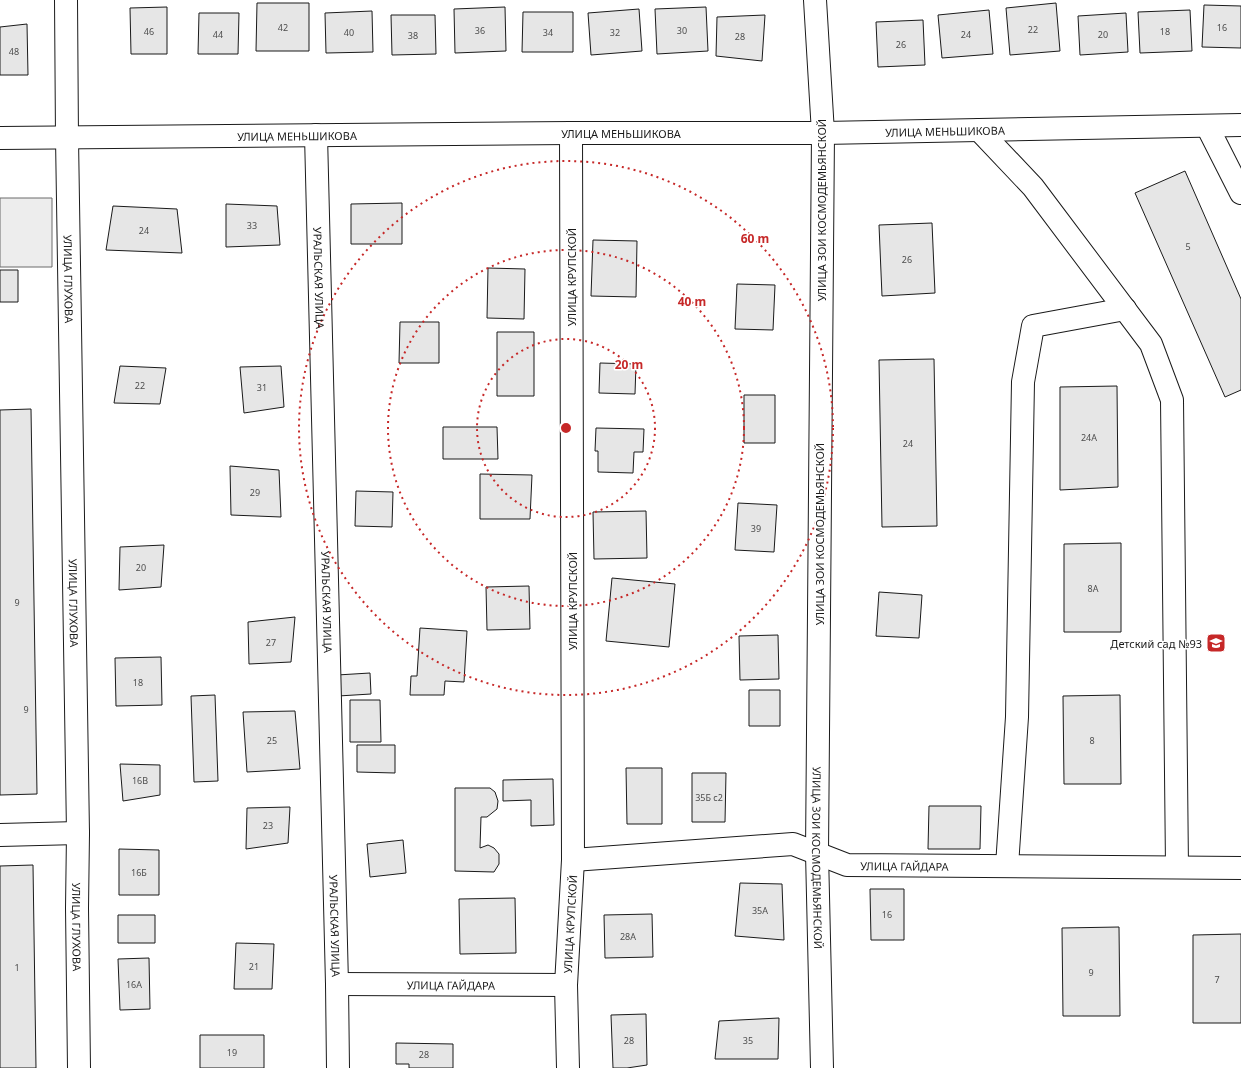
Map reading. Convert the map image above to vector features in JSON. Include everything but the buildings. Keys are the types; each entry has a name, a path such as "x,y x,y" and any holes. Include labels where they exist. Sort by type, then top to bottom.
{"street":[{"name":"УЛИЦА ГЛУХОВА","path":"66,0 66,138 78,833 77,908 79,1068"},
{"name":"УЛИЦА ЗОИ КОСМОДЕМЬЯНСКОЙ","path":"815,0 823,133 817,853 822,1068"},
{"name":"УЛИЦА МЕНЬШИКОВА","path":"0,138 571,133 823,133 1241,125"},
{"path":"1207,126 1241,193"},
{"path":"979,130 1033,187 1151,344 1172,400 1177,868"},
{"name":"УЛИЦА КРУПСКОЙ","path":"568,1068 566,985 573,860 571,133"},
{"name":"УРАЛЬСКАЯ УЛИЦА","path":"316,135 338,1068"},
{"path":"1007,866 1017,718 1023,382 1032,326 1125,309"},
{"path":"0,835 78,833"},
{"name":"УЛИЦА ГАЙДАРА","path":"573,860 793,844 847,865 1241,868"},
{"name":"УЛИЦА ГАЙДАРА","path":"337,984 566,985"}],"shaded area":[{"path":"0,198 52,198 52,267 0,267"}],"place":[{"name":"Детский сад №93","path":"1216,643"}]}
